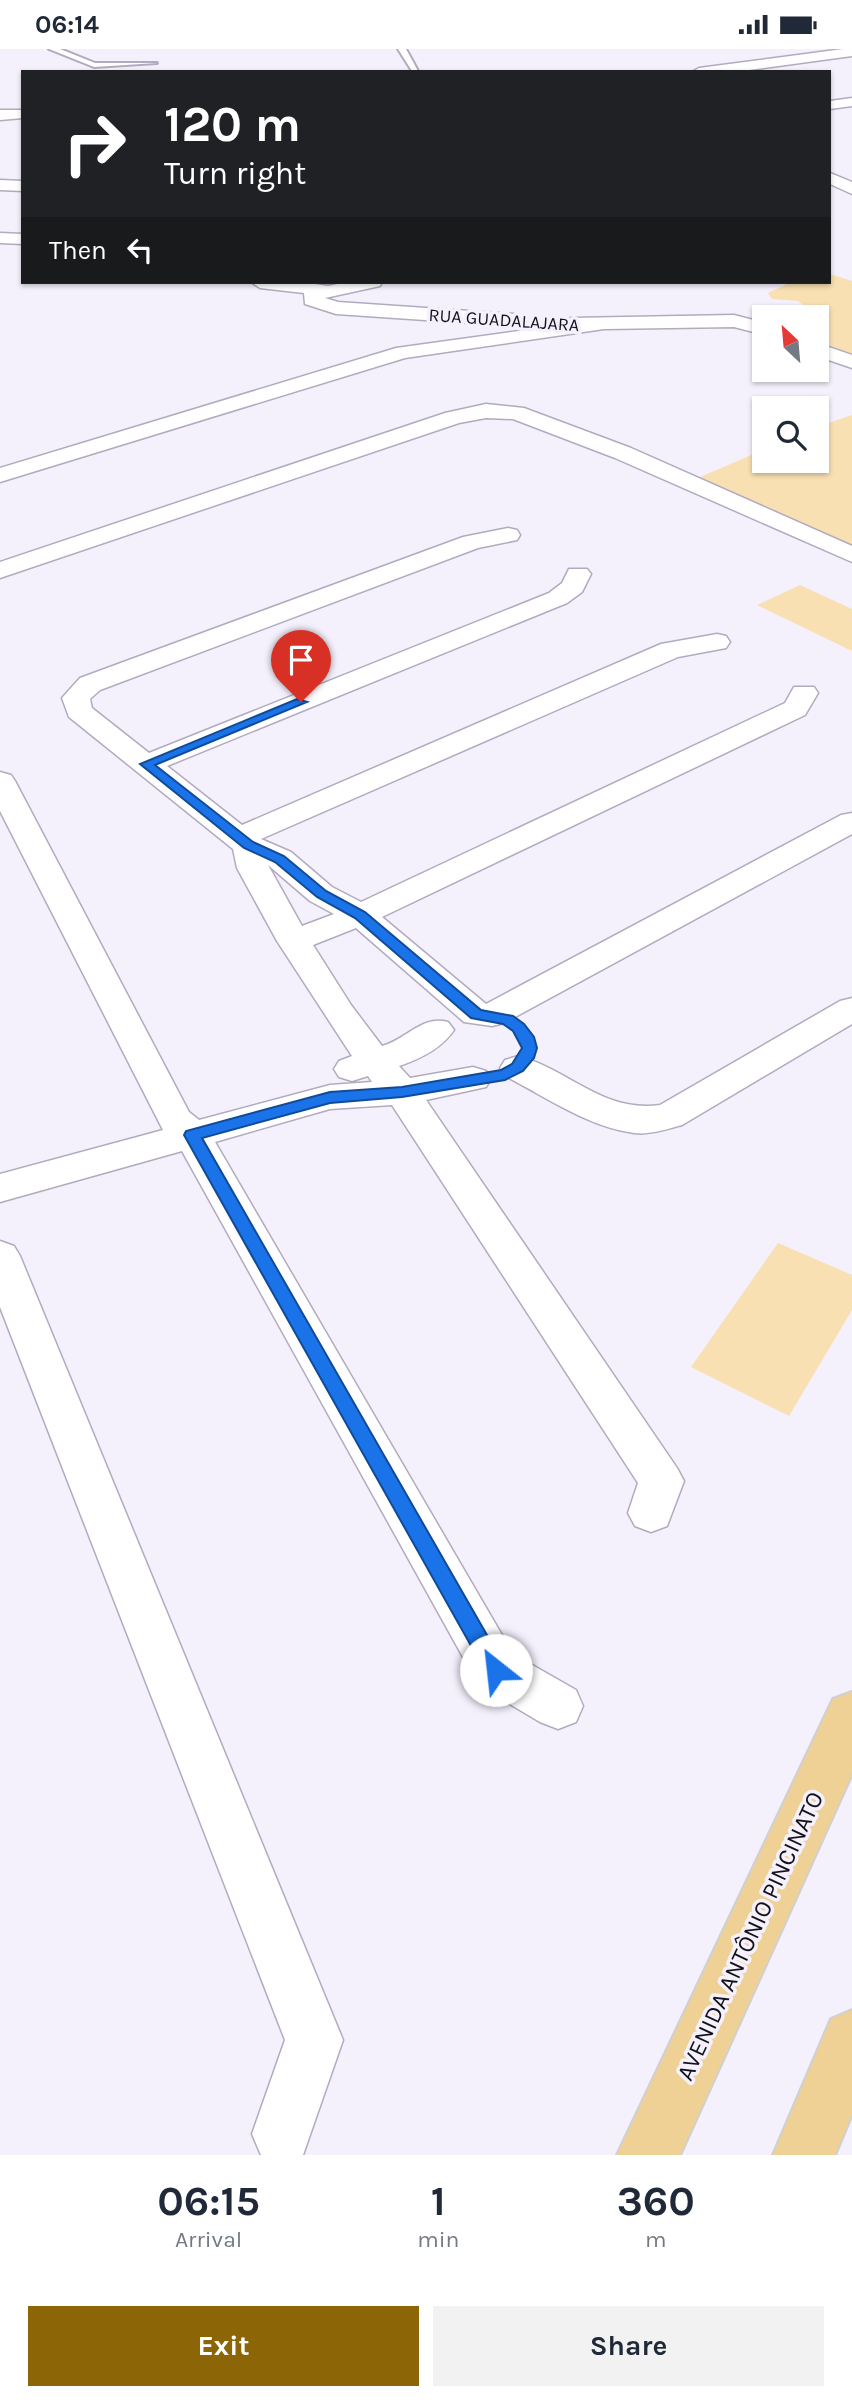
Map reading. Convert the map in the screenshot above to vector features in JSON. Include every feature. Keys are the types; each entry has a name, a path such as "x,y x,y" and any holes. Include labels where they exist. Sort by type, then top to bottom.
{"main road":[{"name":"AVENIDA ANTÔNIO PINCINATO","path":"648,2155 852,1716"},
{"path":"804,2155 852,2040"}],"street":[{"path":"727,70 852,52"},
{"path":"831,105 852,102"},
{"path":"0,115 19,114"},
{"path":"831,178 852,189"},
{"path":"0,185 21,186"},
{"path":"0,238 21,239"},
{"path":"275,284 321,290 360,284"},
{"name":"RUA GUADALAJARA","path":"321,290 312,295 312,300 336,308 596,326 734,321 752,326"},
{"path":"0,475 403,352 596,326"},
{"path":"830,354 852,362"},
{"path":"0,570 453,418 500,411 516,413 623,453 852,555"},
{"path":"0,1170 183,1127 330,1097 402,1092 505,1075 518,1068 526,1058 529,1048 527,1037 507,1020 484,1015 360,915 321,894 280,859 245,841 79,711 76,698 90,684 472,542 508,535"},
{"path":"146,764 558,598 573,587 578,574"},
{"path":"245,841 671,650 717,642"},
{"path":"293,941 360,915 795,709 804,693"},
{"path":"0,781 183,1127 496,1670 558,1706"},
{"path":"0,1188 409,1050 446,1022 484,1015 852,822"},
{"path":"245,841 253,868 325,993 373,1063 402,1092 661,1481 650,1513"},
{"path":"518,1068 605,1113 636,1121 669,1116 852,1009"},
{"path":"436,1030 430,1039 429,1050 433,1060 443,1069 473,1079"},
{"path":"0,1256 314,2040 282,2134"}],"lane":[{"path":"53,49 94,65 153,63"},
{"path":"402,49 415,69"}],"shaded area":[{"path":"831,274 852,281 852,354 830,346 830,305 804,305 798,301 772,299 768,293 787,284 831,284"},
{"path":"852,415 852,546 698,478 752,455 752,473 829,473 829,423"},
{"path":"800,585 852,609 852,651 757,605"},
{"path":"778,1243 852,1275 852,1310 789,1416 691,1367"}],"route":[{"path":"301,702 146,764 242,837 248,845 280,859 321,894 360,915 476,1014 507,1020 519,1027 527,1037 529,1048 526,1058 518,1068 505,1075 402,1092 365,1092 330,1097 192,1135 496,1670"}]}
